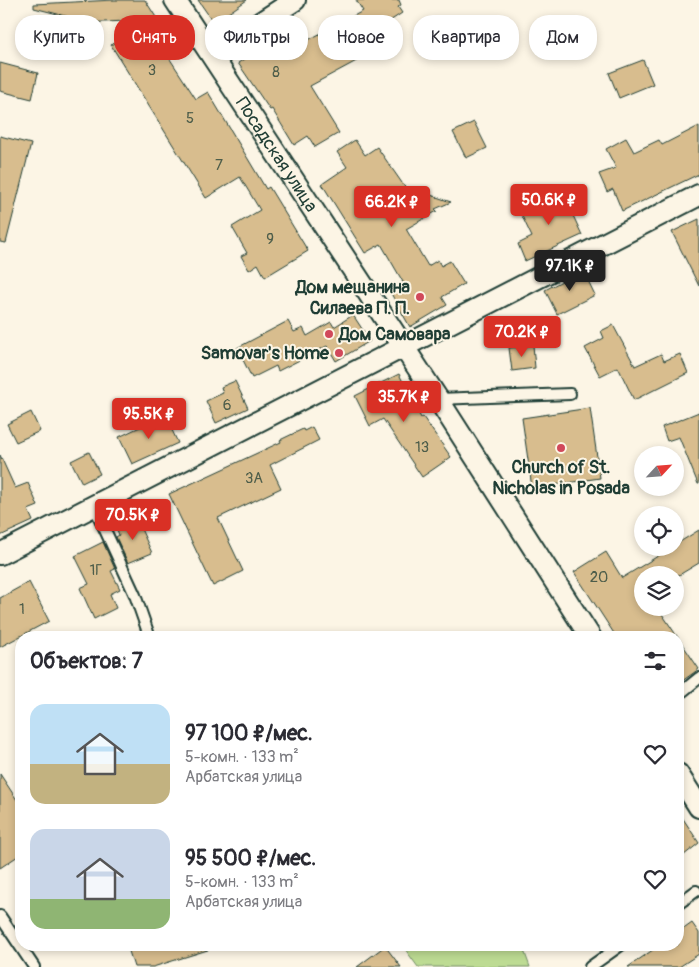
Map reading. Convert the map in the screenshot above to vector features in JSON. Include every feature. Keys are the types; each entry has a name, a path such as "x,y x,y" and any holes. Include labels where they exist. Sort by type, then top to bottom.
{"street":[{"name":"Посадская улица","path":"175,0 205,44"},
{"path":"272,15 295,0"},
{"name":"Посадская улица","path":"216,60 438,399 586,631"},
{"path":"0,554 699,194"},
{"path":"684,783 699,807"}],"lane":[{"path":"438,399 570,394"},
{"path":"94,506 135,595 148,631"},
{"path":"684,690 699,678"},
{"path":"684,900 696,891"},
{"path":"0,916 15,938"},
{"path":"23,951 34,967"},
{"path":"590,967 612,951"}],"green space":[{"path":"406,951 524,951 530,967 418,967"}],"building":[{"path":"145,0 155,15 114,15 114,22 104,22 104,15 61,15 34,8 34,4"},
{"path":"198,0 247,0 225,15 208,15"},
{"path":"356,0 399,0 401,5 398,7 402,13 399,15 355,15 363,11"},
{"path":"318,35 318,60 358,60 310,86 339,133 315,147 308,136 294,145 272,109 270,110 238,63 242,60 308,60 308,40"},
{"path":"120,60 171,60 196,99 208,92 266,189 269,187 308,251 265,277 258,264 249,270 241,256 247,253 232,227 260,210 240,177 206,198"},
{"path":"643,60 653,84 619,98 609,73"},
{"path":"0,63 38,73 32,99 0,91"},
{"path":"474,122 487,148 466,158 453,132"},
{"path":"699,126 699,174 622,211 613,189 607,192 599,174 616,168 606,149 626,138 634,152 659,140 662,145"},
{"path":"0,136 31,144 6,243 0,242"},
{"path":"355,140 365,155 377,147 409,193 416,190 451,202 435,209 437,211 406,229 428,266 438,260 441,266 450,261 464,284 442,297 447,305 410,327 389,290 403,282 381,244 365,253 322,184 347,167 337,152"},
{"path":"567,191 574,207 570,209 582,235 525,261 518,244 532,237 520,212"},
{"path":"699,219 699,286 672,232"},
{"path":"583,270 595,295 557,314 545,290"},
{"path":"353,315 370,341 336,361 327,346 278,371 276,366 252,378 237,348 288,321 294,332 303,328 307,336 331,322 334,327"},
{"path":"613,325 635,366 661,354 664,361 680,354 688,373 634,400 618,367 600,376 585,348 604,338 601,331"},
{"path":"533,345 535,368 512,371 509,348"},
{"path":"399,374 421,418 423,417 451,457 422,477 383,419 370,426 355,396"},
{"path":"235,381 248,408 216,423 206,401 223,393 221,387"},
{"name":"Church of St. Nicholas in Posada","path":"590,408 600,478 532,488 522,418"},
{"path":"31,412 40,431 16,442 7,424"},
{"path":"699,412 699,484 679,437 667,441 662,427"},
{"path":"165,415 178,443 132,464 119,437"},
{"path":"312,427 319,440 270,465 281,488 218,518 243,571 213,586 169,494 281,442 280,440 303,429 304,431"},
{"path":"89,452 100,474 82,483 71,461"},
{"path":"0,455 15,488 28,483 38,506 28,510 33,521 0,536"},
{"path":"136,518 152,553 128,563 116,537 119,535 116,527"},
{"path":"699,530 699,563 684,572 684,566 642,566 658,556 684,556 684,539"},
{"path":"103,542 115,569 111,571 120,589 110,594 116,608 94,619 80,588 89,584 75,556"},
{"path":"606,552 622,578 634,571 634,616 663,616 673,631 612,631 574,572"},
{"path":"29,582 49,621 30,631 15,631 15,639 0,647 0,598"},
{"path":"684,647 699,669 684,680"},
{"path":"0,774 15,797 15,858 0,868"},
{"path":"684,820 699,843 684,855"},
{"path":"692,923 699,933 699,954 679,967 628,967 651,951 684,951 684,929"},
{"path":"129,951 205,951 153,967 134,967"},
{"path":"378,951 389,951 401,967 357,967"}],"place":[{"name":"Дом мещанина Силаева П. П.","path":"420,297"},
{"name":"Дом Самовара","path":"329,334"},
{"name":"Samovar's Home","path":"339,353"},
{"name":"Church of St. Nicholas in Posada","path":"561,448"}]}
